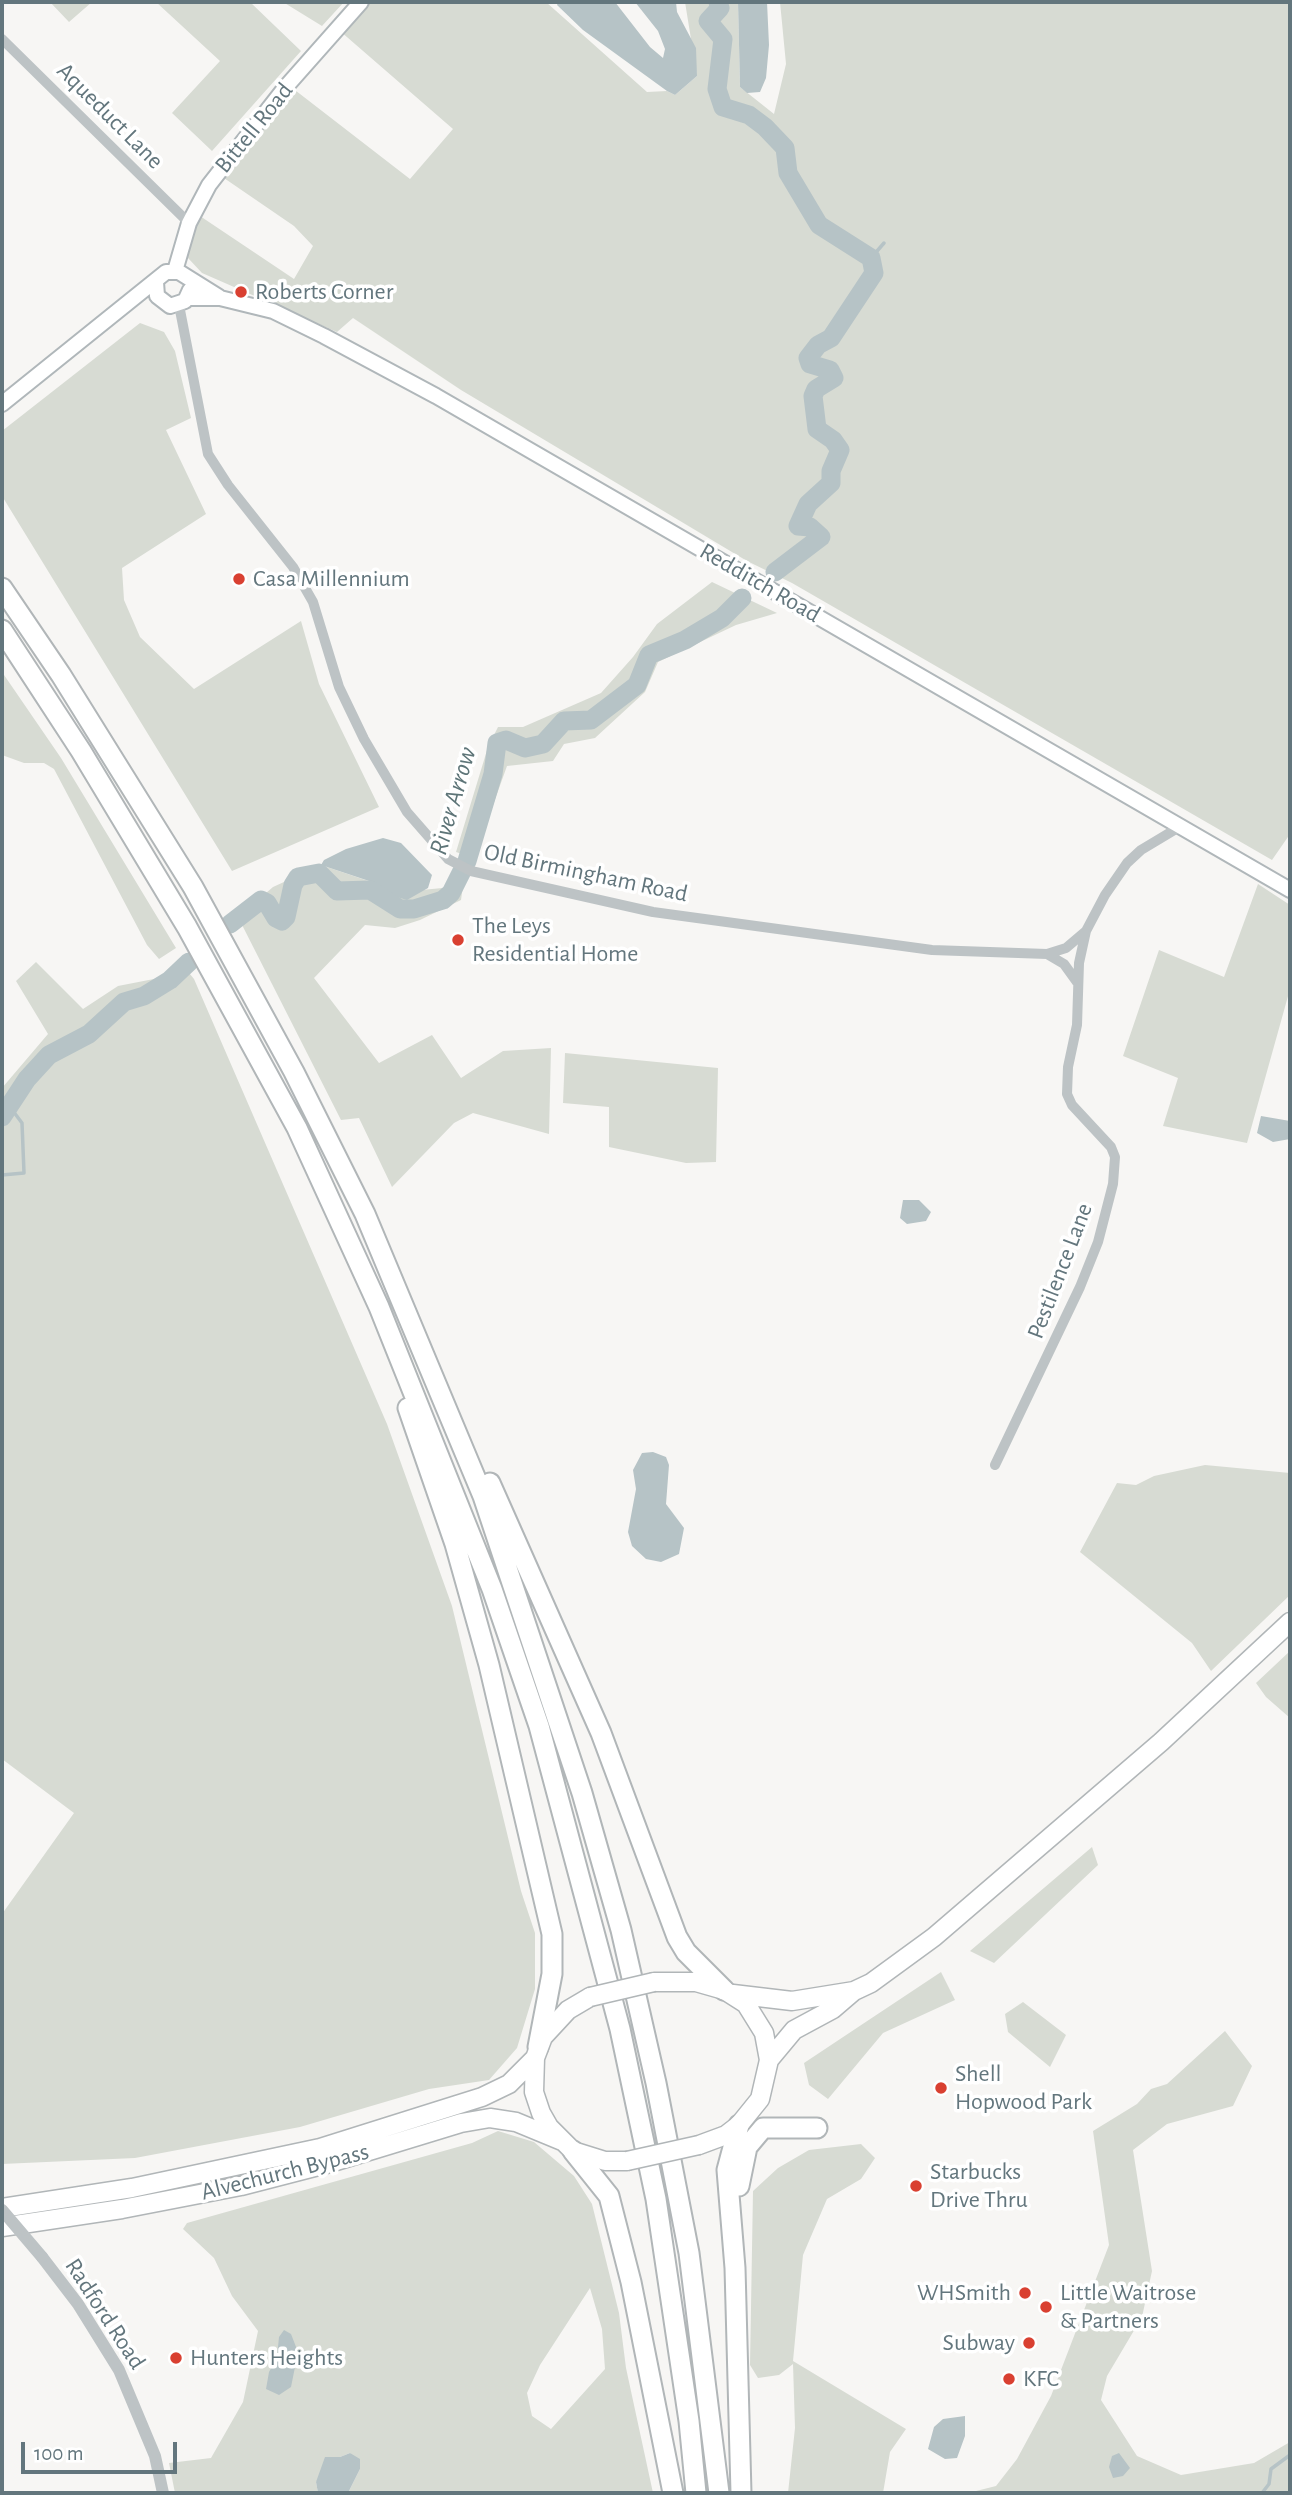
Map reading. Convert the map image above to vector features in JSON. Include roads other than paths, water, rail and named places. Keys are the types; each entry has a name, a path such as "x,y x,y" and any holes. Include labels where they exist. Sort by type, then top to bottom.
{"highway":[{"path":"2,589 61,676 207,912 233,959 365,1214 453,1419 531,1635 582,1793 621,1930 656,2083 689,2253 719,2493"},
{"path":"2,631 81,751 187,927 297,1128 379,1307 492,1589 539,1726 620,2029 656,2199 689,2421 696,2493"},
{"path":"379,1307 401,1386 454,1545 485,1652 552,1934 552,1974 536,2053 534,2092 541,2113 609,2196 631,2282 673,2493"},
{"path":"453,1419 488,1478 561,1637 601,1733 677,1937 685,1952 727,1992 746,2004 764,2033 769,2060 760,2099 739,2125 726,2135 699,2146 627,2161 606,2161 568,2146"},
{"path":"769,2060 794,2030 833,2009 854,1991 934,1937 974,1904 1161,1742 1290,1622"},
{"path":"536,2053 558,2018 590,1997 654,1982 696,1982 727,1992 793,2001 854,1991"},
{"name":"Alvechurch Bypass","path":"2,2209 132,2188 320,2148 482,2097 509,2084 536,2053"},
{"name":"Alvechurch Bypass","path":"2,2227 122,2209 241,2186 342,2160 461,2123 490,2118 516,2122 568,2146"},
{"path":"739,2125 727,2170 735,2268 741,2493"},
{"path":"735,2268 740,2170 747,2147 763,2128 817,2128"}],"main road":[{"name":"Bittell Road","path":"180,274 188,223 209,185 284,89 361,2"},
{"path":"2,404 166,272 180,274 190,284 183,301 170,306 160,300 156,292 156,282"},
{"name":"Redditch Road","path":"180,274 220,298 273,311 436,396 1290,890"},
{"name":"Redditch Road","path":"183,301 220,298"},
{"path":"126,304 160,300"}],"street":[{"name":"Aqueduct Lane","path":"2,39 188,223"},
{"name":"Old Birmingham Road","path":"183,301 208,454 228,485 293,567 306,589 346,705 407,812 439,851 457,865 471,871 653,912 932,950 1047,954 1066,948 1086,931"},
{"path":"1086,931 1105,895 1127,863 1140,850 1181,826"},
{"name":"Pestilence Lane","path":"995,1465 1080,1287 1098,1242 1113,1184 1115,1167 1111,1147 1072,1105 1067,1094 1068,1067 1077,1026 1077,982 1086,931"},
{"path":"1047,954 1064,964 1077,982"},
{"name":"Radford Road","path":"2,2209 78,2304 119,2370 155,2456 163,2493"}],"waterway":[{"name":"River Arrow","path":"718,2 720,8 708,21 723,39 717,89 723,107 749,115 785,148 788,173 819,225 871,258 874,273 831,338 818,345 808,358 810,364 830,370 834,378 816,389 813,396 817,429 833,440 840,450 831,471 831,483 808,504 798,526 810,527 821,537 775,572"},
{"path":"871,258 884,243"},
{"name":"River Arrow","path":"230,924 261,900 267,903 276,918 282,921 286,917 293,885 298,877 319,873 337,891 370,890 400,909 414,909 443,900 451,893 467,861 493,774 497,743 506,740 525,748 543,744 564,721 591,720 637,685 649,655 685,640 722,618 742,598"},
{"name":"River Arrow","path":"2,1117 27,1079 49,1055 89,1034 124,1002 144,996 170,980 189,962"},
{"path":"2,1175 24,1173 22,1123 10,1107"},
{"path":"1262,2493 1269,2484 1271,2469 1290,2455"}],"place":[{"name":"Roberts Corner","path":"241,292"},
{"name":"Casa Millennium","path":"239,579"},
{"name":"The Leys Residential Home","path":"458,940"},
{"name":"Shell Hopwood Park","path":"941,2088"},
{"name":"Starbucks Drive Thru","path":"916,2186"},
{"name":"WHSmith","path":"1025,2293"},
{"name":"Little Waitrose & Partners","path":"1046,2307"},
{"name":"Subway","path":"1029,2343"},
{"name":"Hunters Heights","path":"176,2358"},
{"name":"KFC","path":"1009,2379"}]}
